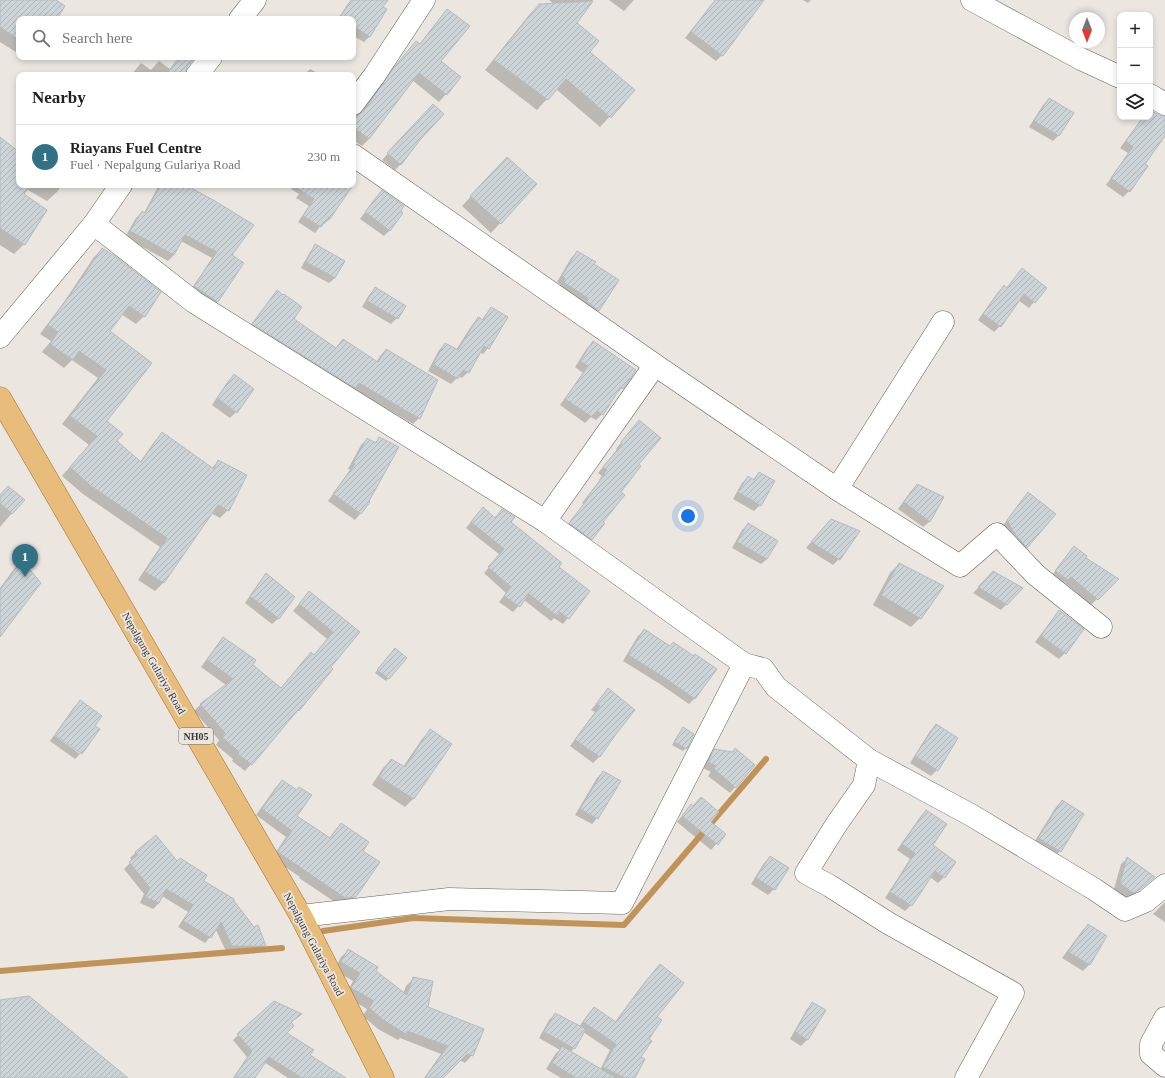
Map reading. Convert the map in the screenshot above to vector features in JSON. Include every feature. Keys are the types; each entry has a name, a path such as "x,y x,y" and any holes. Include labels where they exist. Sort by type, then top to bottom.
{"main road":[{"name":"Nepalgung Gulariya Road","path":"0,398 301,916 383,1078"}],"street":[{"path":"242,16 255,0"},
{"path":"356,100 374,76 424,0"},
{"path":"972,0 1081,59 1117,76"},
{"path":"199,72 209,60"},
{"path":"1153,97 1165,104"},
{"path":"356,157 655,365 837,489 960,566 997,534 1036,574 1101,627"},
{"path":"0,337 94,224 119,188"},
{"path":"94,224 194,302 545,521 744,664 763,669 776,687 869,760 971,815 1094,889 1125,910 1146,901 1165,885"},
{"path":"837,489 943,322"},
{"path":"545,521 655,365"},
{"path":"301,916 449,899 622,903 744,664"},
{"path":"869,760 864,785 836,824 806,873 830,886 888,923 1013,993 966,1078"},
{"path":"1165,1018 1151,1044 1151,1054 1165,1066"}],"building":[{"path":"0,0 56,0 65,6 59,16 16,16 16,38 0,27"},
{"path":"351,0 388,0 383,7 387,9 370,37 356,28 356,16 341,16"},
{"path":"715,0 764,0 723,56 691,32"},
{"path":"593,1 577,23 599,41 590,52 635,90 611,118 566,79 548,100 494,60 539,4"},
{"path":"447,9 470,26 441,61 461,77 447,95 419,73 369,139 356,129 356,116 363,112 395,66 416,41 420,44"},
{"path":"177,60 193,60 187,67 186,72 168,72"},
{"path":"1049,98 1074,113 1059,136 1034,121"},
{"path":"433,104 444,114 420,140 401,165 387,153"},
{"path":"1153,112 1165,116 1165,136 1145,164 1148,166 1130,192 1111,178 1133,147 1126,141 1141,120 1153,120"},
{"path":"0,137 16,150 16,188 28,188 24,194 47,210 25,245 0,228"},
{"path":"507,157 537,184 501,224 470,196"},
{"path":"159,188 191,188 254,225 232,255 244,263 218,302 194,286 217,252 185,235 174,255 130,231 142,211 145,213"},
{"path":"297,188 351,188 330,219 328,218 321,227 303,216 314,199"},
{"path":"382,190 404,206 401,211 403,213 390,231 365,212"},
{"path":"315,244 345,261 335,278 306,262"},
{"path":"102,248 161,292 145,317 129,306 110,331 152,363 107,421 123,434 117,441 141,462 162,432 214,469 218,460 247,475 229,511 218,505 164,583 145,572 167,538 91,486 70,467 97,436 70,416 106,370 79,351 73,360 50,344 58,332 48,325"},
{"path":"577,251 596,262 594,264 619,280 599,311 586,301 588,298 563,282 565,278 562,276"},
{"path":"1022,268 1047,288 1035,303 1024,294 1001,327 983,314 1004,285 1007,288"},
{"path":"375,287 406,306 398,319 367,301"},
{"path":"277,290 302,307 294,319 336,348 343,339 378,362 386,349 438,380 420,419 359,383 355,388 252,324"},
{"path":"491,307 508,317 489,349 484,346 469,373 463,370 458,379 433,364 445,343 458,350 478,317 483,320"},
{"path":"593,341 636,370 623,389 621,387 603,415 597,411 592,417 565,399 588,366 580,361"},
{"path":"234,374 254,389 237,413 217,398"},
{"path":"639,420 661,438 639,464 641,466 621,492 625,495 603,522 605,523 592,540 569,523 605,474 604,473 607,470 603,467"},
{"path":"379,437 399,447 369,501 370,502 361,514 333,494 355,464 353,463 367,438 376,443"},
{"path":"759,472 775,481 761,506 738,492 748,476 754,480"},
{"path":"917,484 944,497 930,522 904,502"},
{"path":"8,486 25,500 12,514 0,503 0,495"},
{"path":"1028,492 1056,514 1027,548 1015,534 1007,520"},
{"path":"483,507 495,518 502,509 515,517 511,522 562,563 559,567 590,591 569,619 560,612 557,616 529,594 520,607 504,596 511,587 488,567 504,549 471,522"},
{"path":"831,519 860,531 840,560 811,542"},
{"path":"748,523 778,541 767,559 737,542"},
{"path":"1074,546 1087,556 1086,558 1119,579 1098,600 1071,577 1068,580 1055,571"},
{"path":"22,560 41,583 0,637 0,590"},
{"path":"899,563 944,586 921,619 881,595"},
{"path":"993,571 1023,588 1007,605 978,587"},
{"path":"266,573 295,597 279,619 250,596"},
{"path":"309,591 360,632 331,667 333,669 299,711 298,710 252,765 238,754 239,752 222,737 225,733 200,704 233,679 207,660 223,637 256,660 253,665 281,688 311,652 314,655 333,632 299,604"},
{"path":"1059,610 1084,629 1066,654 1041,636"},
{"path":"644,629 670,646 673,642 694,656 695,654 717,669 695,699 628,655"},
{"path":"395,648 407,658 389,679 377,670"},
{"path":"608,688 635,710 600,757 575,740 600,706 596,704"},
{"path":"80,700 102,716 95,726 100,729 82,754 55,735"},
{"path":"936,724 958,738 938,771 915,756"},
{"path":"683,727 694,734 687,749 674,742"},
{"path":"430,729 452,744 414,799 379,777 391,759 405,767"},
{"path":"735,748 755,765 736,788 714,769 716,766 708,762 714,749 733,752"},
{"path":"603,771 621,781 598,819 580,809"},
{"path":"282,780 297,790 299,787 312,795 297,816 330,838 341,823 369,842 363,851 380,862 356,897 345,898 279,853 278,851 292,831 262,809"},
{"path":"701,797 719,812 711,822 726,834 718,845 682,816 691,804 693,806"},
{"path":"1062,800 1084,814 1061,852 1038,838"},
{"path":"926,810 947,824 933,845 956,862 945,878 935,871 912,906 890,892 915,853 902,844"},
{"path":"156,835 177,861 180,858 207,875 204,881 234,899 254,927 258,925 266,946 232,946 221,922 211,938 183,921 193,905 166,889 159,903 145,897 150,888 129,862 138,855 135,852"},
{"path":"770,856 789,868 775,890 756,878"},
{"path":"1127,857 1155,877 1133,893 1120,883"},
{"path":"1088,924 1107,936 1090,965 1068,952"},
{"path":"348,949 378,967 376,971 407,995 413,977 433,981 428,1007 484,1029 473,1056 467,1054 443,1078 425,1078 448,1046 407,1031 406,1034 386,1022 369,1008 374,1001 351,988 360,973 341,962"},
{"path":"660,964 684,983 657,1017 662,1020 649,1039 652,1041 641,1057 645,1059 635,1078 625,1078 603,1067 616,1044 583,1022 594,1007 616,1022"},
{"path":"29,996 128,1078 0,1078 0,1000"},
{"path":"274,1001 302,1014 291,1022 294,1026 287,1033 314,1050 310,1055 346,1078 302,1078 269,1057 255,1078 234,1078 252,1051 237,1034"},
{"path":"812,1002 826,1010 808,1040 795,1032"},
{"path":"555,1013 586,1029 575,1049 544,1032"},
{"path":"562,1046 616,1078 576,1078 552,1063"}],"waterway":[{"path":"323,931 413,918 624,925 766,759"},
{"path":"0,971 282,948"}],"place":[{"name":"Riayans Fuel Centre","path":"25,577"}]}
